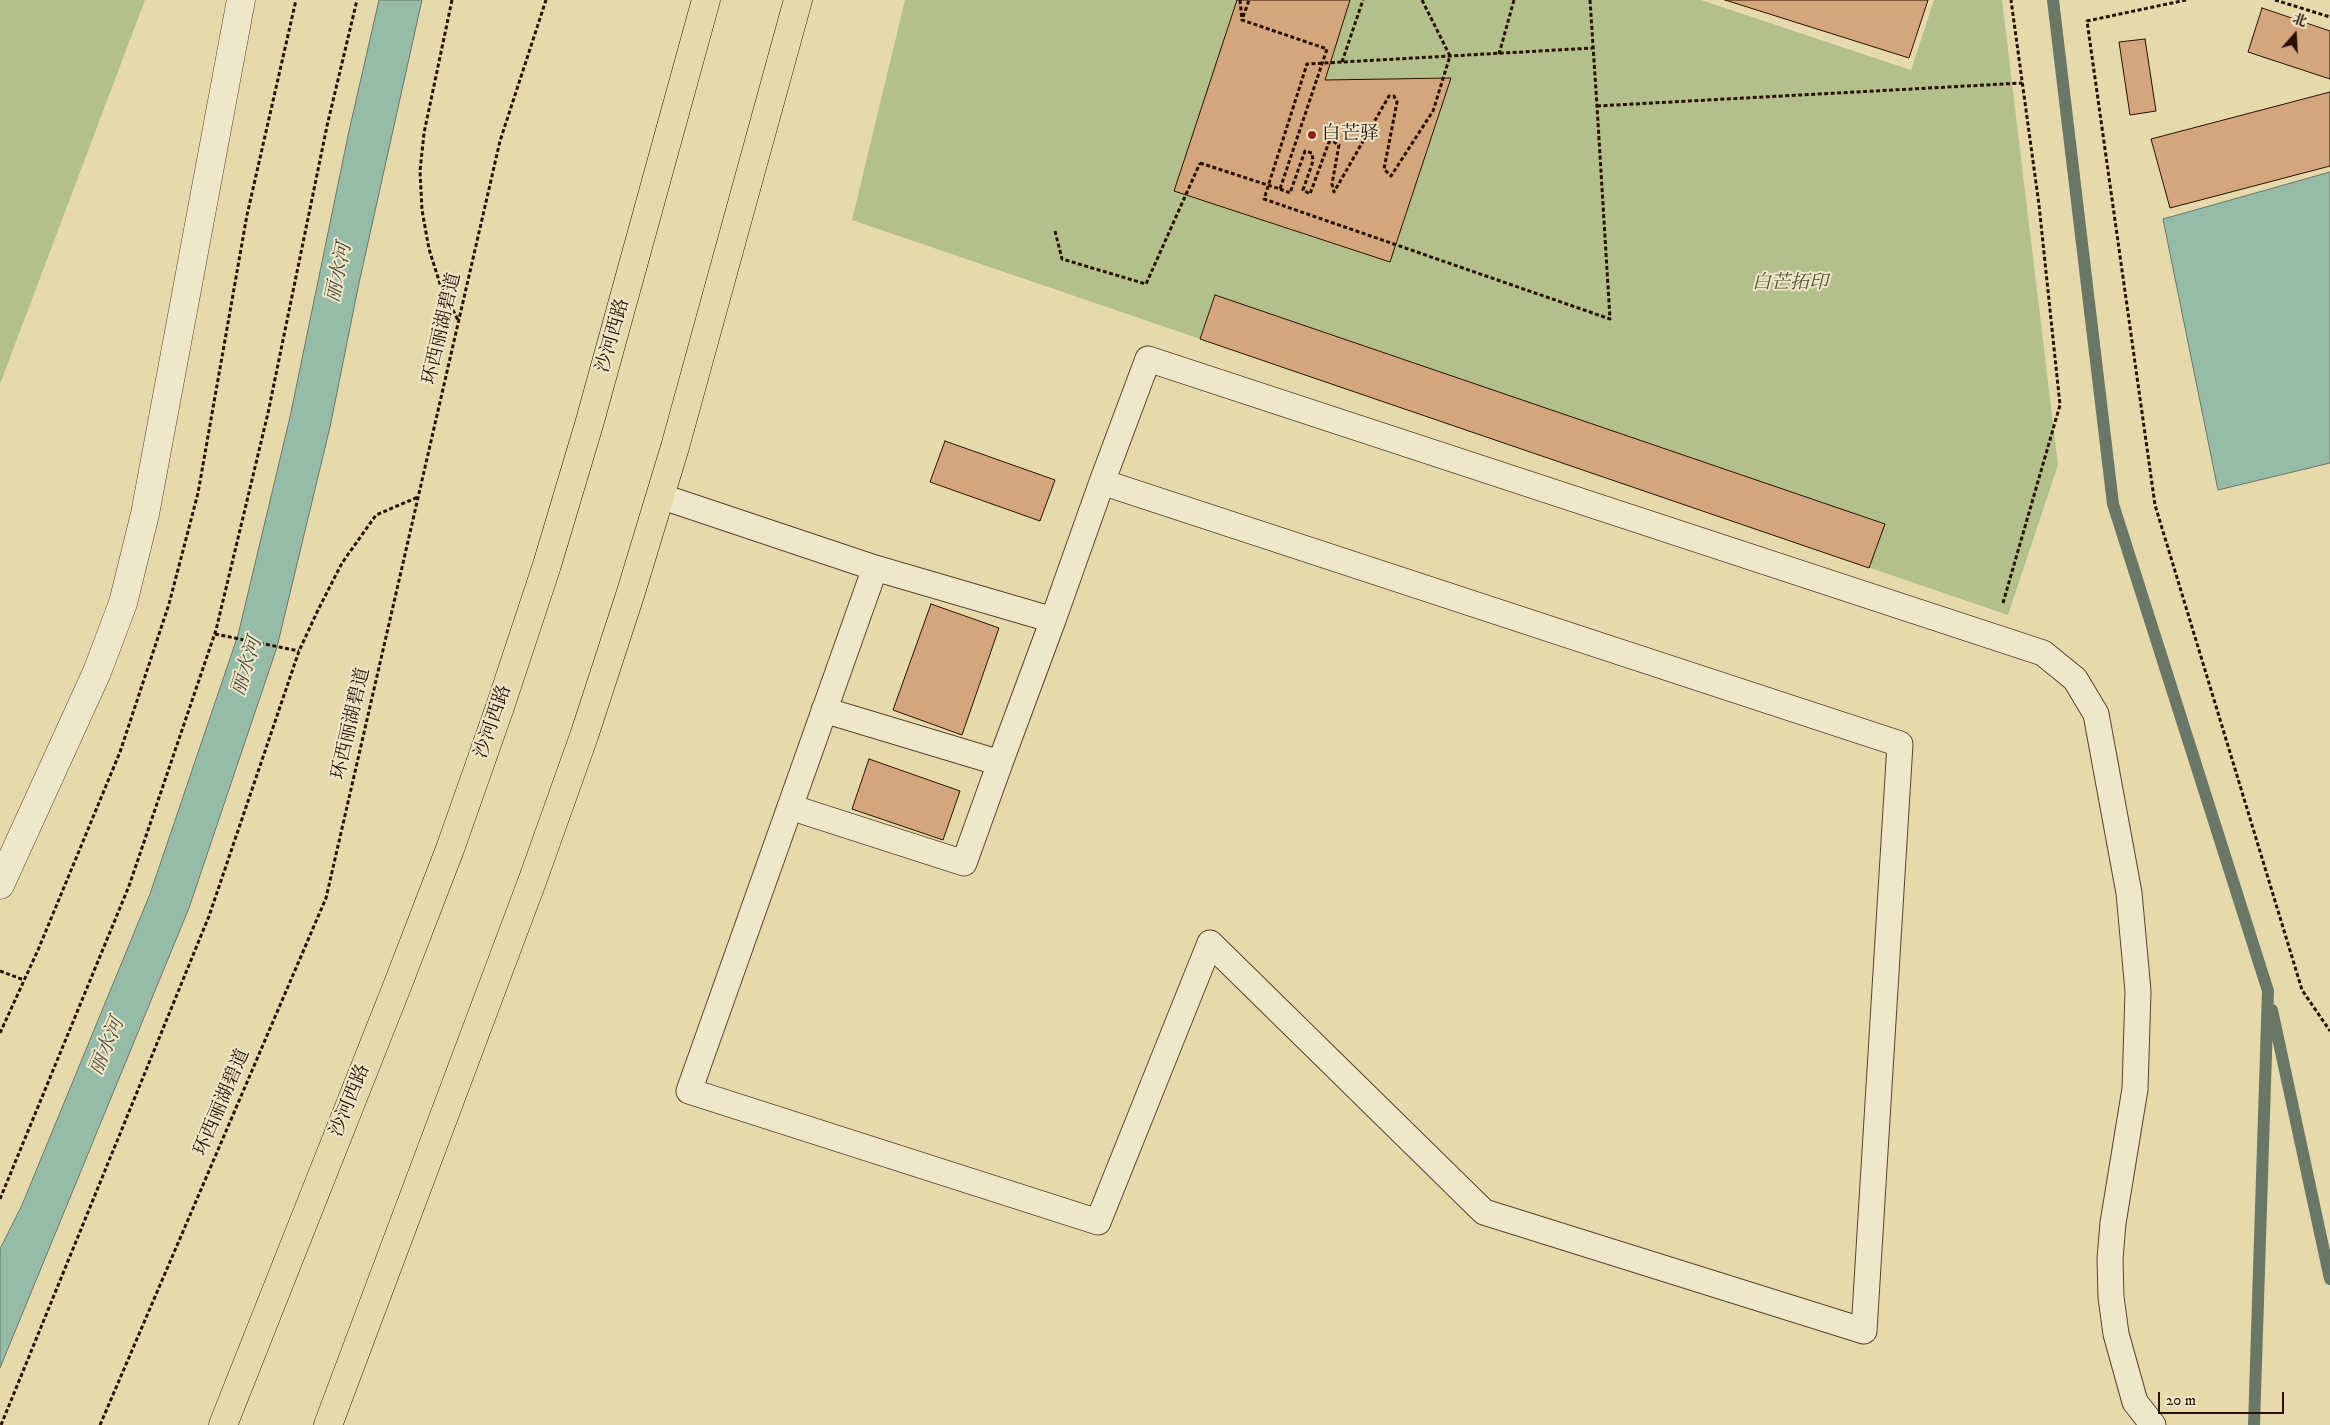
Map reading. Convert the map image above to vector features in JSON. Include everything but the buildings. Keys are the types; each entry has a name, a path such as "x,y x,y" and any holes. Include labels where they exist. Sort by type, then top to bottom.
{"main road":[{"name":"沙河西路","path":"223,1425 450,849 500,707 547,565 590,421 706,0"},
{"path":"328,1425 533,879 593,709 660,496 714,310 798,0"}],"street":[{"path":"0,885 97,672 123,603 145,514 241,0"}],"lane":[{"path":"790,807 964,863 1148,359 2043,654 2075,679 2096,714 2129,893 2138,991 2135,1089 2113,1223 2110,1260 2111,1297 2116,1334 2135,1402 2153,1425"},
{"path":"874,568 689,1091 1098,1222 1210,943 1484,1212 1864,1331 1900,744 1102,482"},
{"path":"660,496 874,568 1053,620"},
{"path":"824,710 1000,763"}],"path":[{"path":"0,1199 129,886 215,634 268,413 327,126 356,0"},
{"path":"452,0 424,133 420,171 422,210 429,249 441,287 459,322"},
{"name":"环西丽湖碧道","path":"100,1425 326,898 500,141 546,0"},
{"path":"1240,0 1242,20"},
{"path":"1242,20 1249,0"},
{"path":"1342,62 1363,0"},
{"path":"1055,231 1062,259 1146,284 1200,163 1290,194 1305,150 1312,153 1313,160 1303,190 1310,194 1329,142 1334,142 1339,145 1332,184 1334,192 1389,96 1394,96 1397,102 1384,169 1391,176 1433,111 1450,56 1422,0"},
{"path":"1499,54 1514,0"},
{"path":"1590,0 1610,319 1264,199 1307,64 1593,48"},
{"path":"1994,637 2060,404 2039,205 2011,0"},
{"path":"2186,0 2087,21 2155,505 2302,990 2330,1030"},
{"path":"2275,0 2330,16"},
{"path":"1242,20 1327,49 1280,189"},
{"path":"1597,106 2022,82"},
{"path":"1,1425 209,916 299,651 342,563 376,515 418,497"},
{"path":"215,634 299,651"},
{"path":"0,971 24,980"}],"green space":[{"path":"0,0 145,0 0,384"},
{"name":"白芒拓印","path":"905,0 1701,0 1911,70 1934,0 2002,0 2058,465 2008,615 852,220"}],"water":[{"name":"丽水河","path":"379,0 422,0 359,283 330,427 277,647 189,908 0,1368 0,1249 22,1205 150,894 238,635 290,417 349,131"},
{"path":"2330,172 2330,463 2218,490 2163,219"}],"waterway":[{"path":"2053,0 2113,504 2268,991 2254,1425"},
{"path":"2272,1010 2330,1279"}],"place":[{"name":"白芒驿","path":"1312,135"}]}
